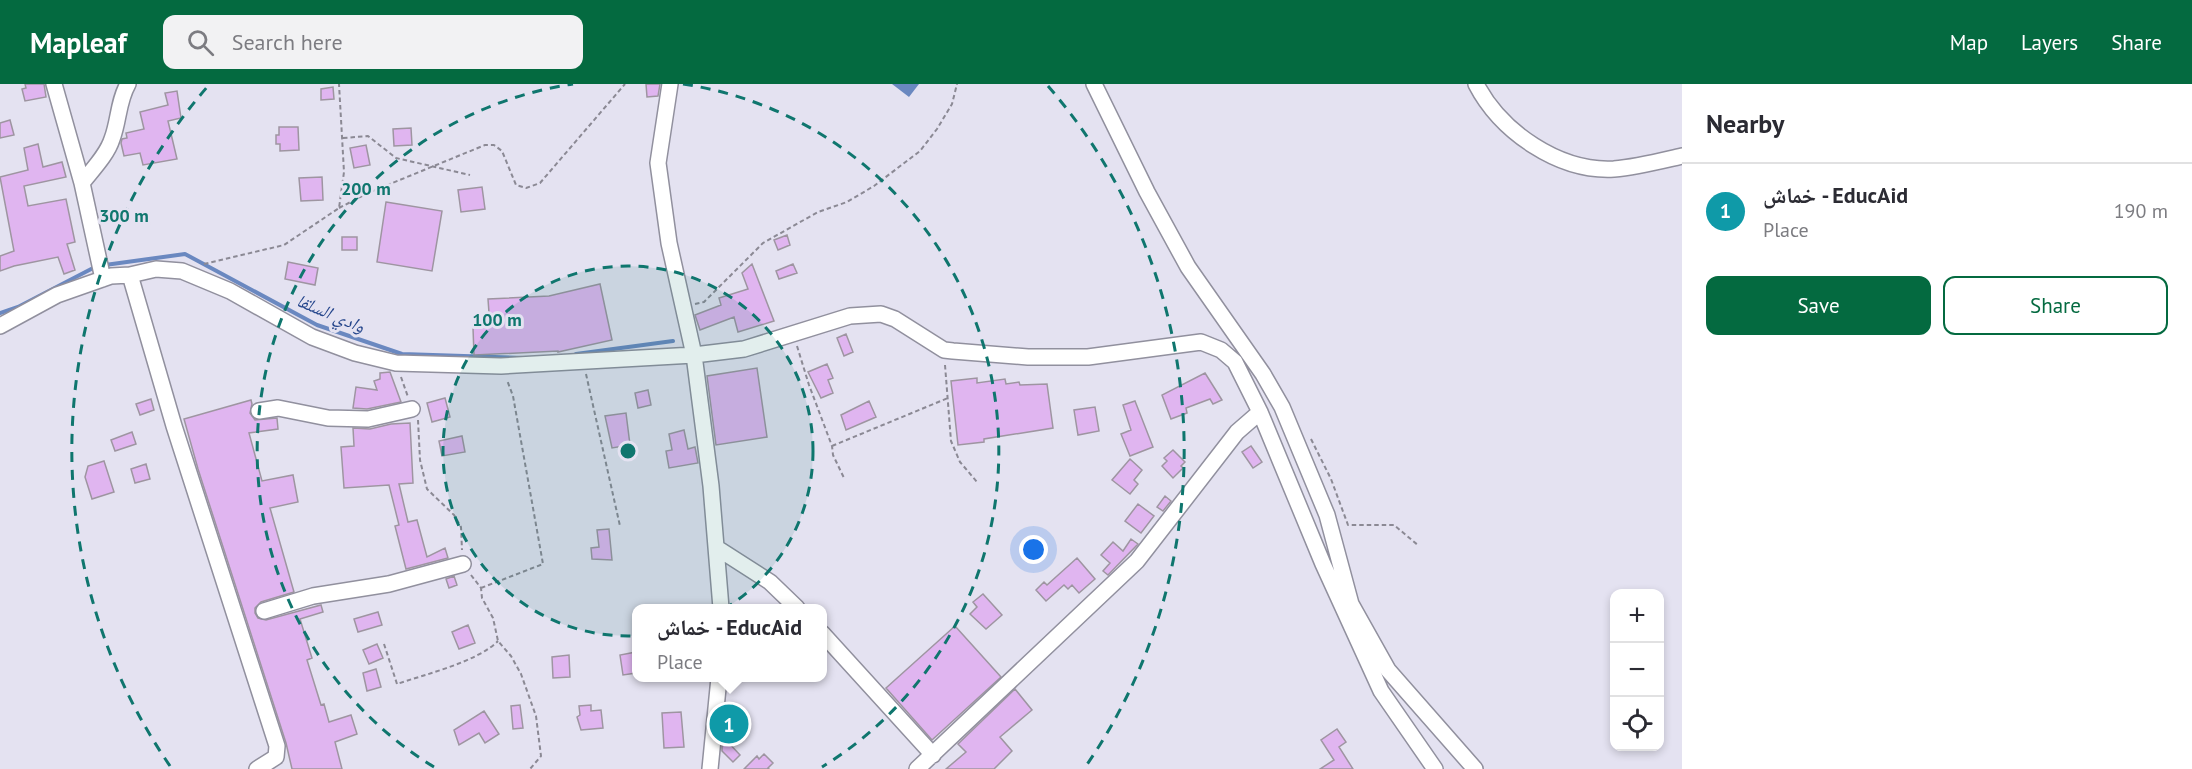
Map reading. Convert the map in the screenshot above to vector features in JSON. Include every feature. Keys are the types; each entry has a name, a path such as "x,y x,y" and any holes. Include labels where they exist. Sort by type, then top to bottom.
{"street":[{"path":"54,84 82,183 103,279"},
{"path":"82,183 111,143 121,96 128,84"},
{"path":"670,84 658,163 669,243 694,355 711,486 722,604"},
{"path":"1094,84 1147,192 1188,267 1263,374 1282,407 1327,515 1351,604 1388,670 1475,769"},
{"path":"1476,84 1504,122 1533,145 1557,158 1585,167 1613,169 1682,156"},
{"path":"0,326 57,294 111,276 130,275 156,269 182,271 230,291 312,337 396,363 501,366 694,355 744,349 850,316 881,314 895,319 944,350 1028,357 1088,357 1201,342 1221,350 1235,362 1260,412 1323,564 1381,691 1435,769"},
{"path":"130,275 174,426 277,746 276,757 256,769"},
{"path":"259,411 278,408 328,418 368,420 412,409"},
{"path":"917,769 1137,561 1237,432 1260,412"},
{"path":"717,548 770,582 792,604"},
{"path":"264,611 314,596 389,584 463,564"},
{"path":"827,638 933,754"},
{"path":"710,769 719,682"}],"path":[{"path":"339,84 344,138 344,172 339,208"},
{"path":"182,271 284,245 339,208 485,145 494,145 502,151 516,185 526,188 540,183 625,84"},
{"path":"684,307 704,302 763,243 818,212 847,202 874,186 920,151 952,104 957,84"},
{"path":"344,138 368,136 396,158 470,175"},
{"path":"793,334 809,385 844,478"},
{"path":"944,350 951,441 960,462 977,482"},
{"path":"584,363 620,526"},
{"path":"481,588 543,564 513,396 501,366"},
{"path":"832,446 948,398"},
{"path":"1308,436 1315,444 1348,525 1394,525 1419,546"},
{"path":"384,644 397,684 446,668 489,650 498,641"}],"water":[{"path":"892,84 919,84 909,97"}],"building":[{"path":"25,84 44,84 46,97 25,101 22,89 26,88"},
{"path":"646,84 660,84 658,96 647,97"},
{"path":"333,87 334,99 321,100 321,89"},
{"path":"177,91 181,118 168,121 177,159 143,165 140,153 124,156 121,143 122,139 127,138 126,133 144,129 140,112 168,105 165,93"},
{"path":"10,120 14,135 0,138 0,123"},
{"path":"279,127 298,127 299,150 280,151 280,144 276,144"},
{"path":"411,128 412,145 394,146 393,129"},
{"path":"38,144 43,167 62,162 66,177 24,186 28,206 66,199 75,242 67,244 75,270 64,274 58,257 0,271 0,256 14,251 0,177 28,170 24,148"},
{"path":"366,145 370,165 354,168 350,148"},
{"path":"322,177 323,200 301,201 299,178"},
{"path":"482,187 485,209 461,212 458,190"},
{"path":"386,202 442,211 432,271 377,262"},
{"path":"787,235 790,245 778,250 774,240"},
{"path":"342,237 357,237 357,250 342,250"},
{"path":"288,262 318,268 315,285 285,279"},
{"path":"752,264 774,321 738,332 734,317 700,330 695,315 721,305 719,298 748,289 742,273"},
{"path":"793,264 797,273 779,279 776,271"},
{"path":"600,284 612,340 558,352 474,355 473,328 490,327 488,299 549,296"},
{"path":"846,334 853,352 844,356 837,338"},
{"path":"827,364 833,378 828,380 833,393 821,398 808,372"},
{"path":"757,368 767,437 716,445 707,376"},
{"path":"390,372 401,402 367,409 353,408 356,387 377,390 374,381 380,379 380,373"},
{"path":"1205,373 1222,400 1213,404 1210,399 1186,408 1187,413 1171,419 1162,395"},
{"path":"977,378 977,383 1005,379 1006,384 1019,382 1020,385 1047,384 1053,428 958,445 951,381"},
{"path":"648,390 651,405 638,408 635,393"},
{"path":"445,398 450,417 432,422 427,403"},
{"path":"151,399 154,410 140,415 136,404"},
{"path":"251,400 250,413 255,420 277,418 278,429 249,433 262,481 293,475 298,502 270,508 294,592 261,602 255,608 255,613 258,618 266,620 321,605 323,612 300,619 312,658 307,660 321,705 324,704 329,722 351,715 357,734 335,742 342,769 292,769 286,743 184,419"},
{"path":"869,401 876,417 846,430 841,415"},
{"path":"1135,401 1153,447 1130,456 1121,434 1131,430 1123,405"},
{"path":"1095,407 1099,431 1078,435 1074,410"},
{"path":"626,413 630,445 612,448 605,416"},
{"path":"410,423 413,483 399,484 408,522 417,520 427,557 445,548 448,558 406,569 395,526 399,525 389,485 344,488 341,447 354,446 353,428 370,429 391,424"},
{"path":"684,430 688,449 695,447 698,463 669,468 666,451 672,450 669,434"},
{"path":"132,432 136,444 115,451 111,440"},
{"path":"462,436 465,452 442,456 439,441"},
{"path":"1251,446 1262,462 1253,468 1242,452"},
{"path":"1173,450 1185,462 1181,466 1183,468 1173,478 1162,466 1167,461 1164,458"},
{"path":"1130,459 1142,470 1134,480 1138,484 1130,494 1112,480"},
{"path":"104,461 114,492 92,499 85,477 88,466"},
{"path":"146,464 150,479 135,483 131,469"},
{"path":"1165,496 1171,501 1163,511 1157,507"},
{"path":"1138,504 1154,516 1141,533 1125,521"},
{"path":"609,529 612,560 592,559 591,548 599,547 597,530"},
{"path":"1131,539 1138,544 1108,575 1103,571 1110,563 1101,555 1113,542 1123,551"},
{"path":"1077,558 1095,579 1079,593 1072,585 1068,589 1064,585 1046,601 1036,590 1044,582 1047,585"},
{"path":"454,576 457,585 449,588 446,579"},
{"path":"983,594 1002,615 986,629 970,614 977,607 973,602"},
{"path":"378,612 382,625 358,632 354,619"},
{"path":"468,625 475,643 459,649 452,632"},
{"path":"955,626 1001,677 932,740 886,688"},
{"path":"377,644 383,658 369,664 363,650"},
{"path":"632,653 632,674 623,675 620,655"},
{"path":"569,655 570,677 553,678 552,657"},
{"path":"376,669 381,687 367,691 363,673"},
{"path":"1015,689 1032,710 1000,737 1012,751 994,769 946,769 966,752 958,744"},
{"path":"520,705 523,728 513,729 511,706"},
{"path":"591,705 591,711 601,710 603,728 581,730 577,717 580,715 579,706"},
{"path":"484,711 499,734 485,743 479,733 459,745 454,730"},
{"path":"681,712 684,747 664,748 662,713"},
{"path":"726,716 741,731 733,739 724,731"},
{"path":"1337,729 1346,742 1339,747 1353,769 1320,769 1334,760 1321,740"},
{"path":"726,740 740,755 733,762 722,751 722,744"},
{"path":"764,754 773,763 769,769 744,769 757,756 759,759"}],"waterway":[{"name":"وادي السلقا","path":"105,265 185,254 317,325 402,354 523,358"},
{"name":"وادي السلقا","path":"0,313 18,307 97,266"},
{"name":"وادي السلقا","path":"576,354 673,341"}],"place":[{"name":"خماش - EducAid","path":"729,724"}]}
